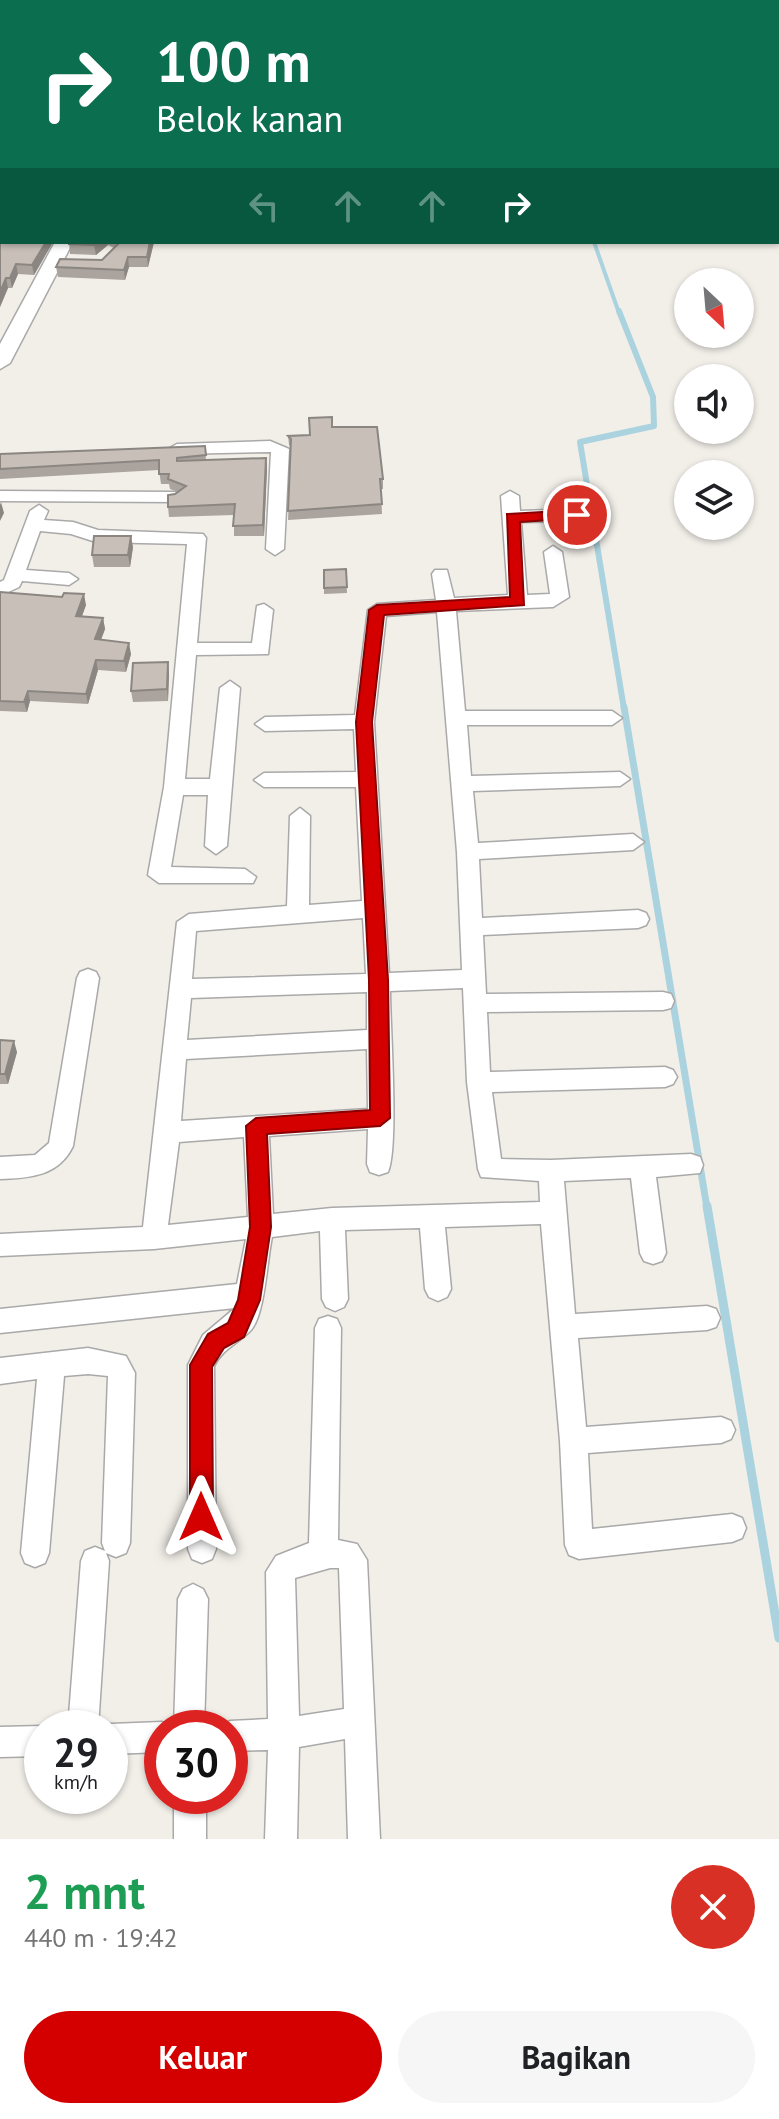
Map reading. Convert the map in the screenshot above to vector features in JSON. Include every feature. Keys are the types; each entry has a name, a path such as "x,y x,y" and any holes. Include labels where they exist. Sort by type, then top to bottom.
{"street":[{"path":"0,363 62,261 64,244"},
{"path":"159,450 270,446 280,449 275,549"},
{"path":"0,496 175,497"},
{"path":"518,601 511,506 577,515"},
{"path":"0,590 12,583 37,516 96,536 197,538 174,787 159,875 245,877"},
{"path":"379,1164 378,980 364,722 377,610 553,601 560,597 553,552"},
{"path":"441,574 468,852 479,1082 490,1169 551,1171 691,1165"},
{"path":"15,575 69,579"},
{"path":"189,649 261,649 264,610"},
{"path":"216,846 230,688"},
{"path":"455,718 612,718"},
{"path":"265,724 364,722"},
{"path":"264,780 366,779"},
{"path":"462,784 620,779"},
{"path":"174,787 219,787"},
{"path":"298,914 300,816"},
{"path":"468,852 633,842"},
{"path":"154,1238 168,1132 185,928 189,923 373,909"},
{"path":"470,927 638,919"},
{"path":"0,1168 45,1162 56,1155 61,1146 88,978"},
{"path":"180,989 378,980 475,991 663,1001"},
{"path":"173,1050 377,1039"},
{"path":"479,1082 665,1077"},
{"path":"168,1132 380,1118"},
{"path":"202,1549 201,1365 216,1341 236,1330 243,1319 261,1227 256,1126"},
{"path":"642,1166 653,1253"},
{"path":"551,1171 574,1441 579,1545 732,1528"},
{"path":"0,1245 154,1238 332,1219 553,1213"},
{"path":"431,1215 438,1289"},
{"path":"332,1219 335,1299"},
{"path":"0,1321 248,1295"},
{"path":"564,1327 707,1318"},
{"path":"323,1553 328,1328"},
{"path":"0,1371 88,1361 117,1365 122,1373 105,1552 85,1710"},
{"path":"35,1553 52,1365"},
{"path":"574,1441 721,1430"},
{"path":"281,1839 284,1734 280,1572 289,1564 323,1553 347,1554 353,1560 364,1839"},
{"path":"190,1710 193,1599"},
{"path":"248,1735 284,1734 361,1721"},
{"path":"0,1742 24,1741"},
{"path":"190,1814 190,1839"}],"building":[{"path":"0,244 45,244 32,265 16,264 0,292"},
{"path":"118,244 150,244 147,257 128,257 124,270 56,267 60,259 102,260"},
{"path":"332,417 332,427 377,427 383,479 380,479 382,504 288,511 291,439 288,436 310,435 309,418"},
{"path":"205,446 206,455 177,458 177,461 266,458 263,525 233,526 235,504 168,507 168,495 186,486 168,479 169,474 159,474 159,460 0,469 0,454"},
{"path":"94,536 131,536 128,555 92,555"},
{"path":"346,569 347,587 324,588 324,570"},
{"path":"0,592 62,597 64,593 84,594 76,616 103,618 95,639 129,643 124,661 96,660 86,694 28,691 24,702 0,701"},
{"path":"168,662 167,689 131,691 133,663"},
{"path":"0,1040 14,1041 5,1074 0,1074"}],"waterway":[{"path":"595,244 619,313"},
{"path":"619,311 653,397 654,426 580,442 624,709"},
{"path":"624,707 707,1208"},
{"path":"707,1206 779,1638"}],"route":[{"path":"201,1517 201,1365 216,1341 236,1330 249,1300 261,1227 256,1126 380,1118 378,980 366,814 364,722 377,610 518,601 512,517 577,515"}]}
